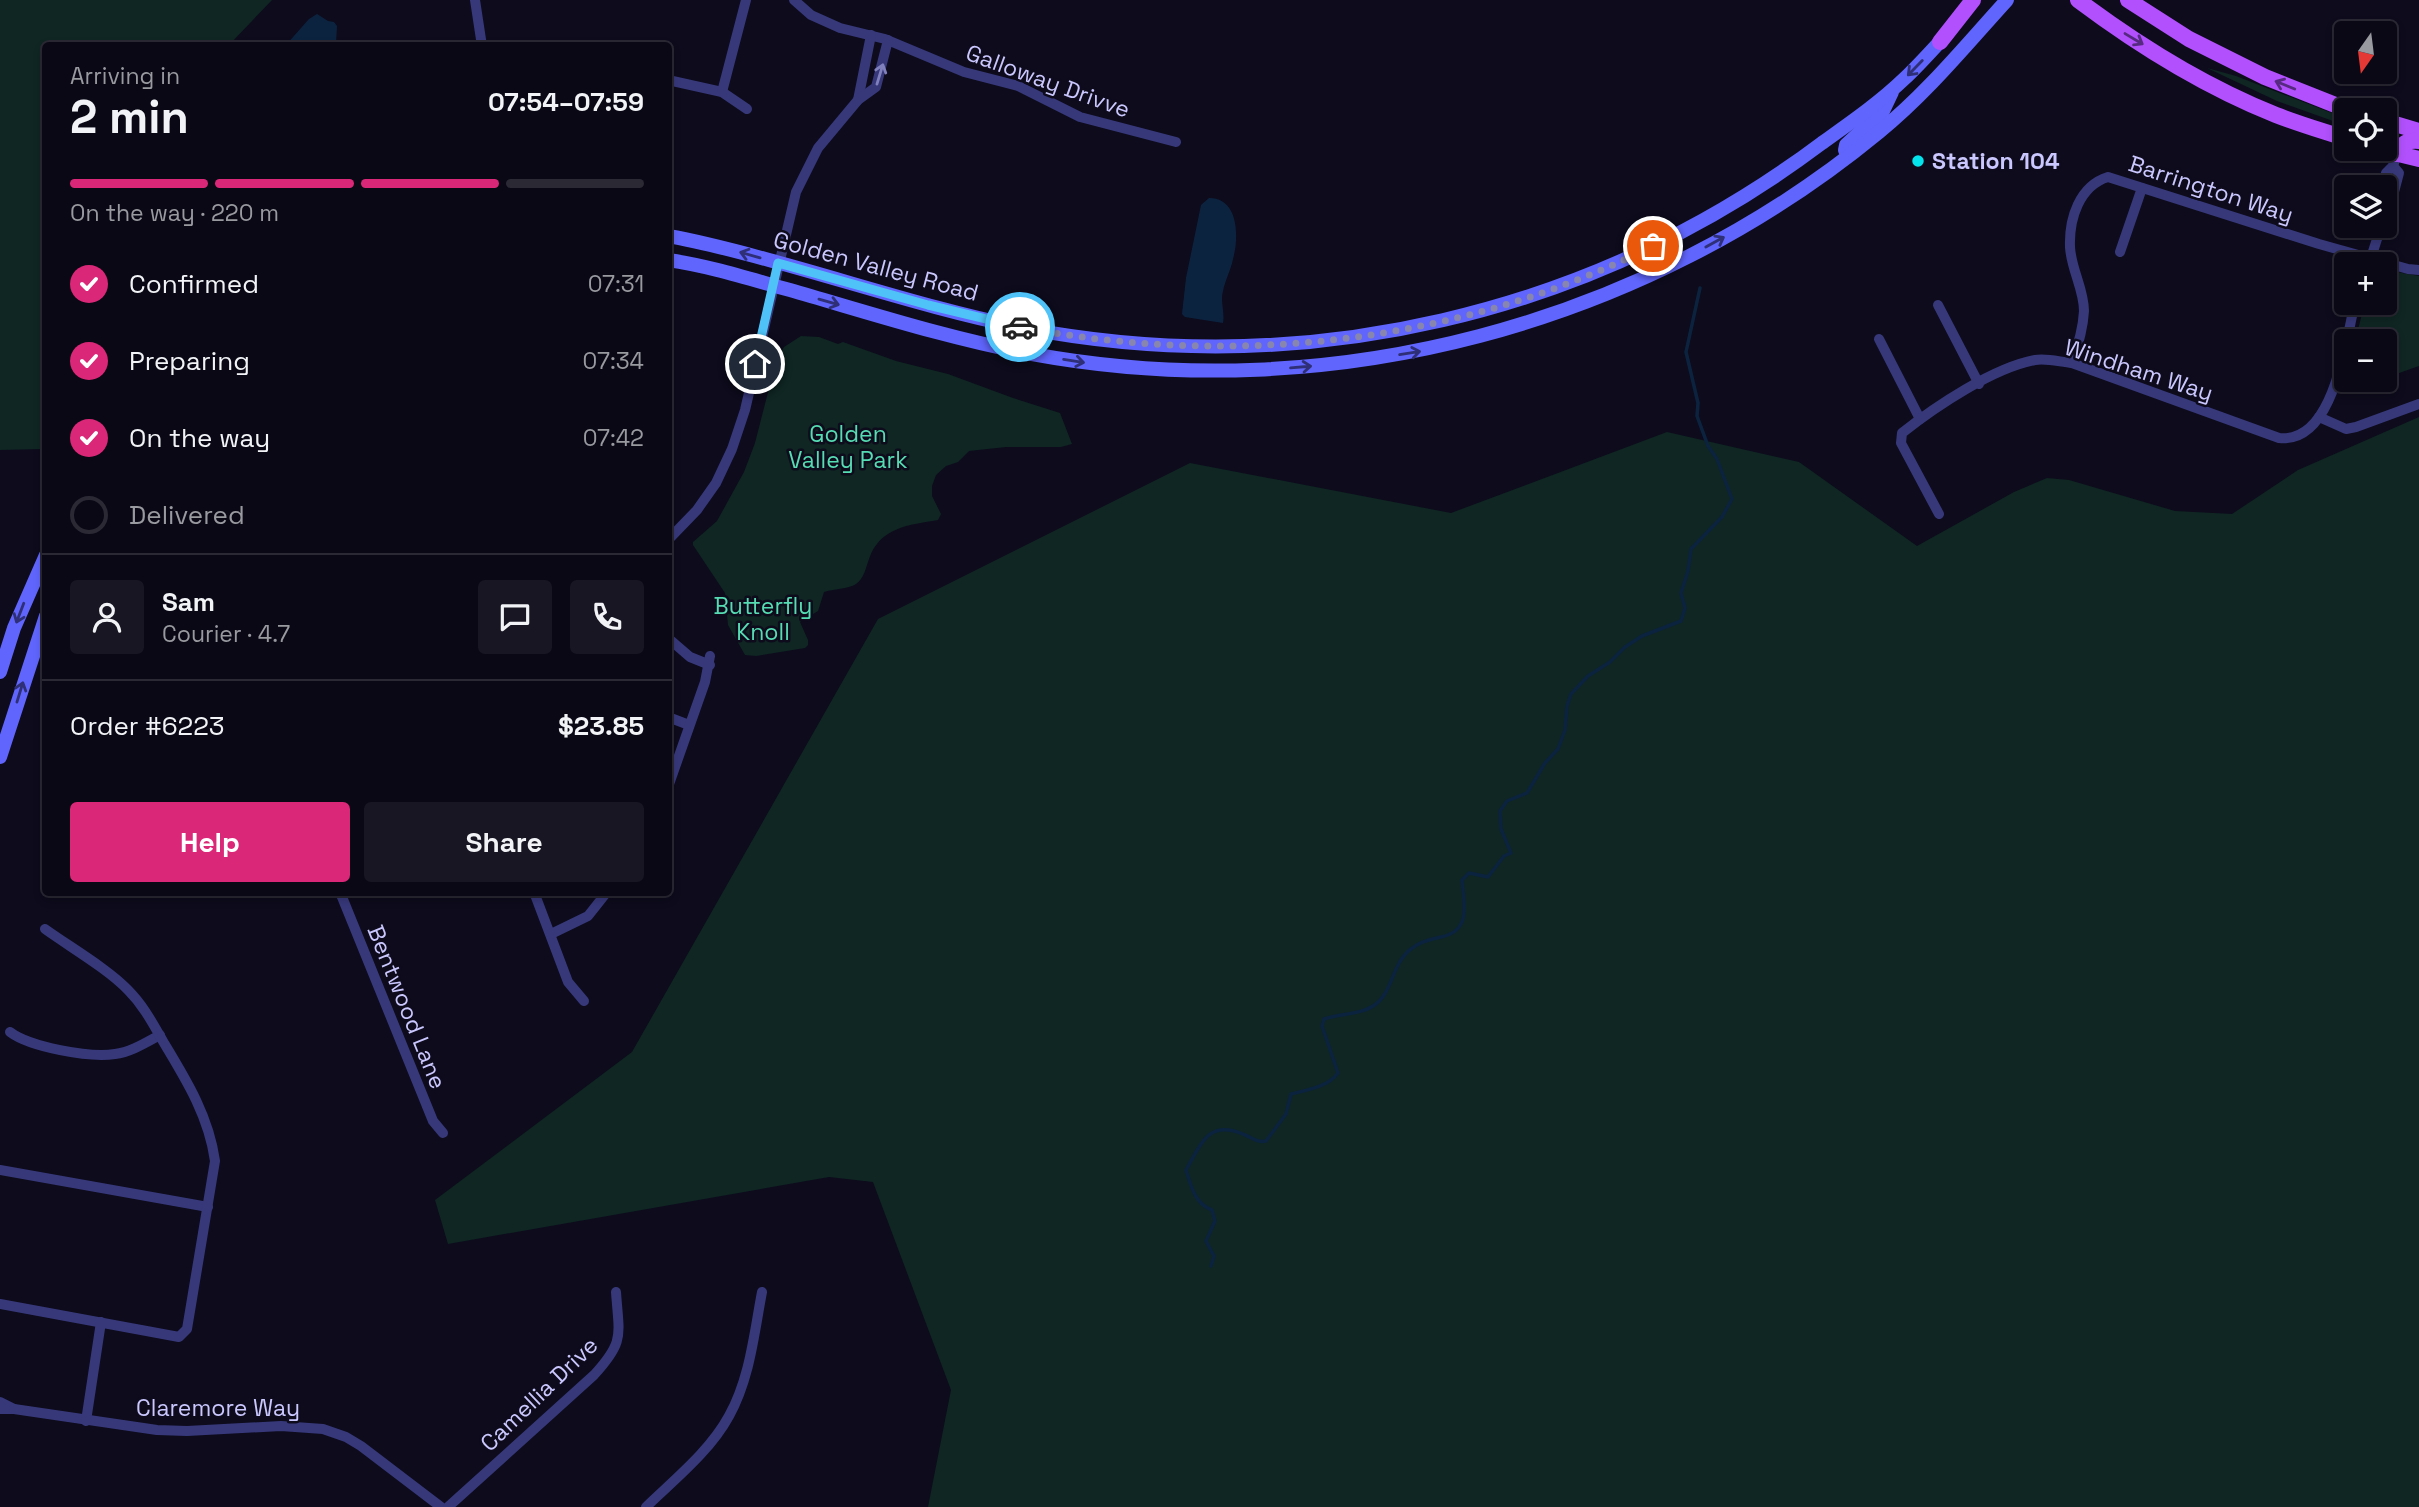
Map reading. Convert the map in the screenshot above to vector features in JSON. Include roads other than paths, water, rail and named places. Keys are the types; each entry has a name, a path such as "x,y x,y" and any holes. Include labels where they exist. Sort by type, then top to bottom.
{"main road":[{"path":"1940,41 1973,0"},
{"name":"Golden Valley Road","path":"672,237 729,248 971,316 1023,328 1105,340 1153,345 1293,344 1364,336 1436,323 1547,291 1615,265 1757,190 1826,141 1894,87 1978,0"},
{"name":"Golden Valley Road","path":"672,261 713,269 942,333 1030,354 1102,365 1208,371 1257,370 1343,363 1422,351 1555,315 1626,288 1771,211 1881,131 1925,89 2007,0"},
{"path":"2078,0 2111,25 2209,84 2276,115 2334,135"},
{"path":"2128,0 2189,39 2243,66 2334,104"},
{"path":"1848,156 1846,145 1883,111 1894,87"},
{"path":"2397,125 2419,131"},
{"path":"2397,155 2407,141 2419,142"},
{"path":"2397,160 2419,159"},
{"path":"0,672 14,628 42,564"},
{"path":"0,757 42,628"}],"street":[{"path":"475,0 481,42"},
{"path":"722,92 746,0"},
{"name":"Galloway Drivve","path":"794,0 811,15 839,28 888,40 964,72 1018,86 1080,117 1176,142"},
{"path":"858,100 871,35"},
{"path":"672,536 697,510 716,483 732,449 745,410 796,192 818,148 858,100 876,87 888,40"},
{"path":"672,81 722,92 747,110"},
{"path":"2395,161 2399,173 2397,181"},
{"name":"Barrington Way","path":"2072,363 2082,330 2084,308 2070,248 2075,214 2082,195 2094,181 2108,177 2343,252"},
{"path":"2120,252 2142,188"},
{"path":"2373,252 2377,239"},
{"name":"Barrington Way","path":"2397,267 2419,270"},
{"path":"1938,305 1979,384"},
{"path":"2352,315 2330,398 2319,417 2346,429 2419,404"},
{"path":"1879,340 1920,419"},
{"name":"Windham Way","path":"1940,514 1901,443 1902,433 1933,409 2007,367 2038,360 2072,363 2279,438 2296,438 2312,428 2319,417"},
{"path":"672,641 690,657 710,660 672,775"},
{"path":"672,719 689,725"},
{"name":"Bentwood Lane","path":"342,896 433,1121 443,1133"},
{"path":"536,896 568,982 584,1001"},
{"path":"551,934 588,916 604,896"},
{"path":"0,1304 178,1337 187,1329 215,1161 205,1118 145,1007 126,987 45,929"},
{"path":"10,1032 37,1044 93,1055 132,1050 160,1035"},
{"path":"0,1170 208,1207"},
{"name":"Camellia Drive","path":"448,1507 594,1375 612,1354 619,1336 616,1292"},
{"path":"646,1507 705,1449 729,1416 748,1368 762,1292"},
{"path":"86,1421 101,1322"},
{"name":"Claremore Way","path":"0,1402 14,1409"},
{"name":"Claremore Way","path":"0,1409 157,1430 281,1426 323,1429 361,1446 441,1507"}],"water":[{"path":"317,14 334,22 337,26 336,42 289,42"},
{"path":"1209,198 1226,204 1236,230 1235,250 1222,295 1223,323 1185,317 1182,314 1186,278 1201,205"}],"waterway":[{"path":"1211,1266 1214,1256 1206,1241 1215,1221 1212,1210 1194,1194 1186,1170 1202,1142 1208,1136 1223,1130 1266,1141 1286,1114 1291,1094 1317,1087 1334,1078 1338,1073 1322,1026 1324,1019 1364,1010 1376,1004 1386,992 1400,962 1411,949 1458,929 1464,915 1462,880 1469,873 1488,877 1504,856 1511,853 1501,829 1500,811 1507,801 1527,793 1545,763 1558,749 1565,730 1571,694 1588,676 1610,662 1625,647 1642,636 1681,621 1685,608 1681,593 1691,549 1722,517 1732,499 1697,416 1698,403 1686,352 1700,288"}],"place":[{"name":"Station 104","path":"1918,161"}],"park label":[{"name":"Golden Valley Park","path":"848,447"},
{"name":"Butterfly Knoll","path":"763,619"}]}
